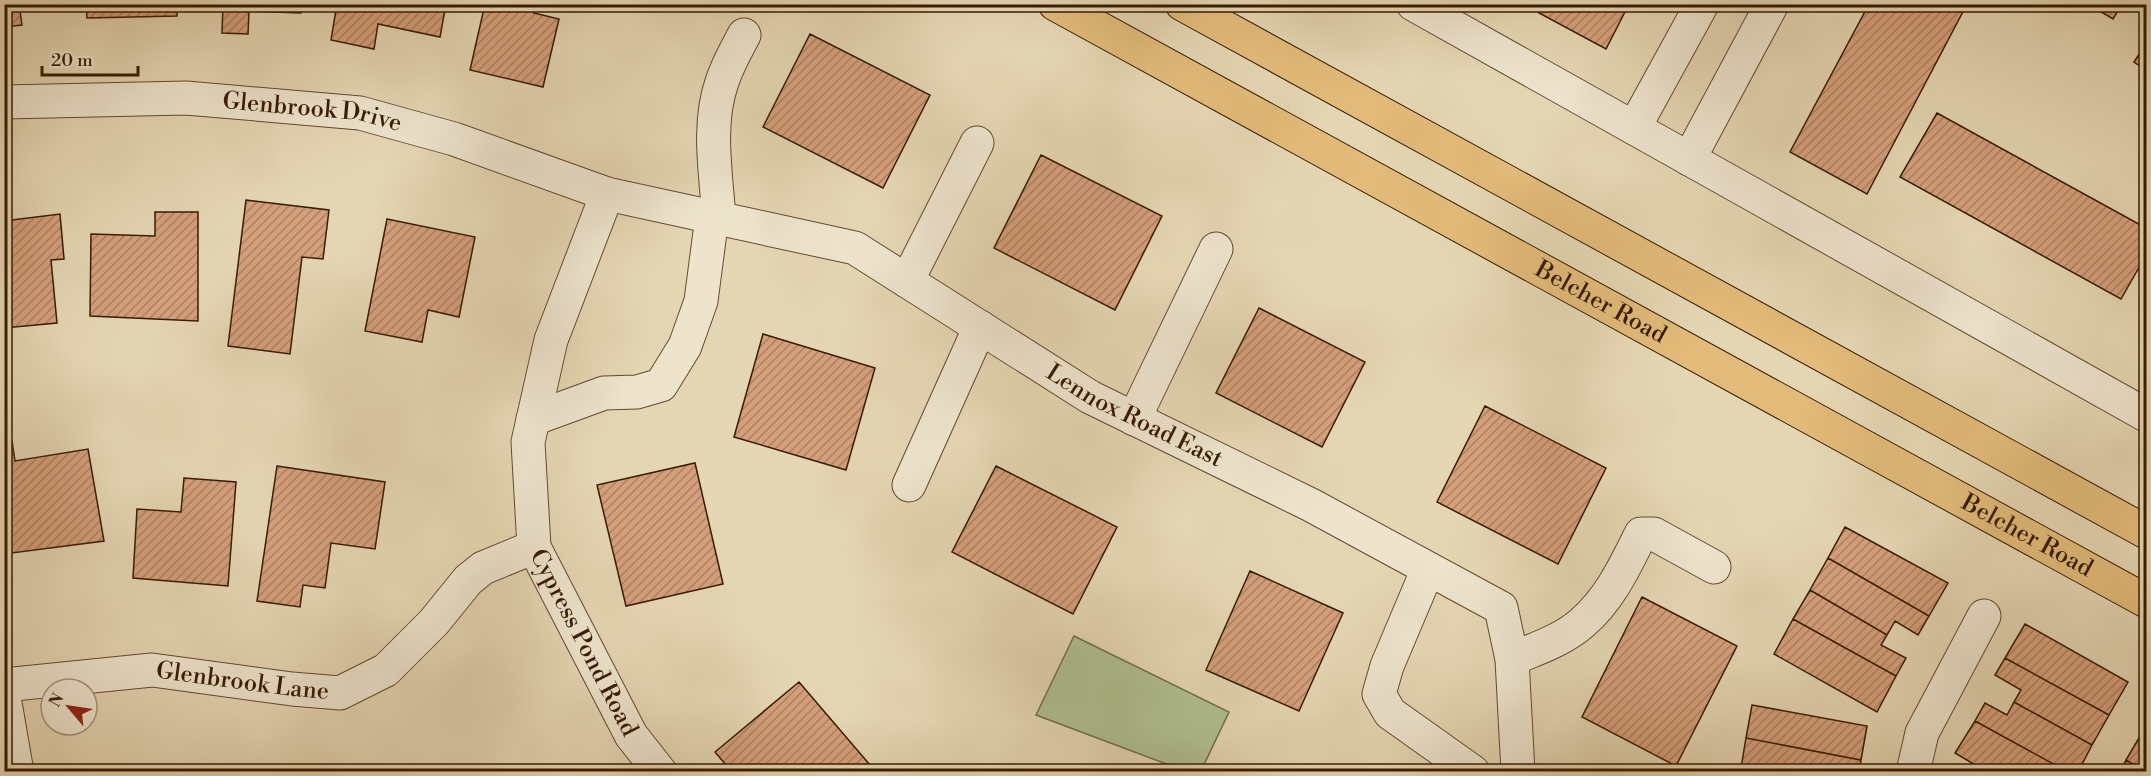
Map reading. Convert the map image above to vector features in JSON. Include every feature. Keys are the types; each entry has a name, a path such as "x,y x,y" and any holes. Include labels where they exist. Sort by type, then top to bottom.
{"main road":[{"name":"Belcher Road","path":"1054,4 2146,601"},
{"path":"1182,4 2146,532"}],"street":[{"path":"1413,4 2146,415"},
{"path":"1634,128 1702,4"},
{"path":"1689,159 1772,4"},
{"path":"533,419 604,393 638,392 661,386 685,346 700,301 715,217 714,121 716,104 724,76 744,35"},
{"name":"Glenbrook Drive","path":"4,102 186,98 360,113 454,139 607,194"},
{"path":"908,281 977,143"},
{"name":"Lennox Road East","path":"607,194 855,248 1090,397 1311,505 1501,608 1512,659 1518,771"},
{"name":"Cypress Pond Road","path":"607,194 551,340 528,442 534,547 631,735 660,771"},
{"path":"1134,418 1216,249"},
{"path":"909,485 980,327"},
{"path":"1512,659 1581,625 1601,605 1641,534 1654,534 1714,567"},
{"name":"Glenbrook Lane","path":"4,686 152,670 292,689 340,693 386,670 434,622 468,580 483,568 534,547"},
{"path":"1428,568 1387,666 1379,694 1390,713 1473,771"},
{"path":"1913,771 1922,733 1984,616"},
{"path":"4,697 17,771"}],"green space":[{"path":"1074,636 1229,712 1201,771 1185,771 1036,715"}],"building":[{"path":"4,4 19,4 22,25 4,27"},
{"path":"86,4 177,4 177,16 87,18"},
{"path":"223,4 302,4 301,13 249,11 248,34 222,33"},
{"path":"337,4 446,4 440,37 378,24 374,49 331,40"},
{"path":"485,4 536,4 534,13 559,19 543,87 470,70"},
{"path":"1544,4 1629,4 1606,49 1539,13"},
{"path":"1869,4 1967,4 1867,194 1790,152"},
{"path":"2088,4 2122,4 2113,19"},
{"path":"810,34 930,95 883,188 763,127"},
{"path":"2146,43 2146,70 2134,62"},
{"path":"1937,113 2146,228 2146,255 2121,299 1900,177"},
{"path":"1041,155 1162,216 1115,310 994,248"},
{"path":"246,200 329,210 323,259 302,257 290,354 228,346"},
{"path":"155,212 198,212 198,321 90,316 91,234 155,236"},
{"path":"60,214 64,259 51,260 57,323 4,328 4,221"},
{"path":"387,219 475,237 459,317 428,310 422,342 365,331"},
{"path":"1259,308 1365,362 1322,447 1216,393"},
{"path":"763,334 875,368 846,470 734,437"},
{"path":"1485,406 1606,468 1558,564 1437,502"},
{"path":"12,441 15,461 88,449 104,541 4,554 4,442"},
{"path":"695,463 723,584 626,606 597,485"},
{"path":"277,466 385,482 375,549 331,543 325,588 303,585 300,607 257,601"},
{"path":"996,466 1117,527 1073,614 952,552"},
{"path":"184,478 236,482 228,586 133,578 137,509 181,512"},
{"path":"1845,527 1948,583 1929,616 1828,558"},
{"path":"1828,558 1929,616 1918,635 1895,621 1887,635 1810,590"},
{"path":"1250,571 1343,613 1299,711 1206,670"},
{"path":"1810,590 1887,635 1881,645 1906,658 1896,676 1793,619"},
{"path":"1642,597 1737,646 1676,766 1582,717"},
{"path":"1793,619 1896,676 1877,712 1774,654"},
{"path":"2025,624 2128,682 2109,715 2005,658"},
{"path":"2005,658 2109,715 2092,745 2014,702 2021,690 1995,675"},
{"path":"799,682 876,772 732,772 715,752"},
{"path":"2014,702 2092,745 2078,772 2068,772 1975,721 1985,703 2007,715"},
{"path":"1752,705 1867,726 1861,760 1746,738"},
{"path":"1975,721 2068,772 1987,772 1955,753"},
{"path":"2143,731 2146,733 2146,772 2126,760"},
{"path":"1746,738 1861,760 1859,772 1762,772 1741,768"},
{"path":"2126,760 2146,772 2120,772"}]}
